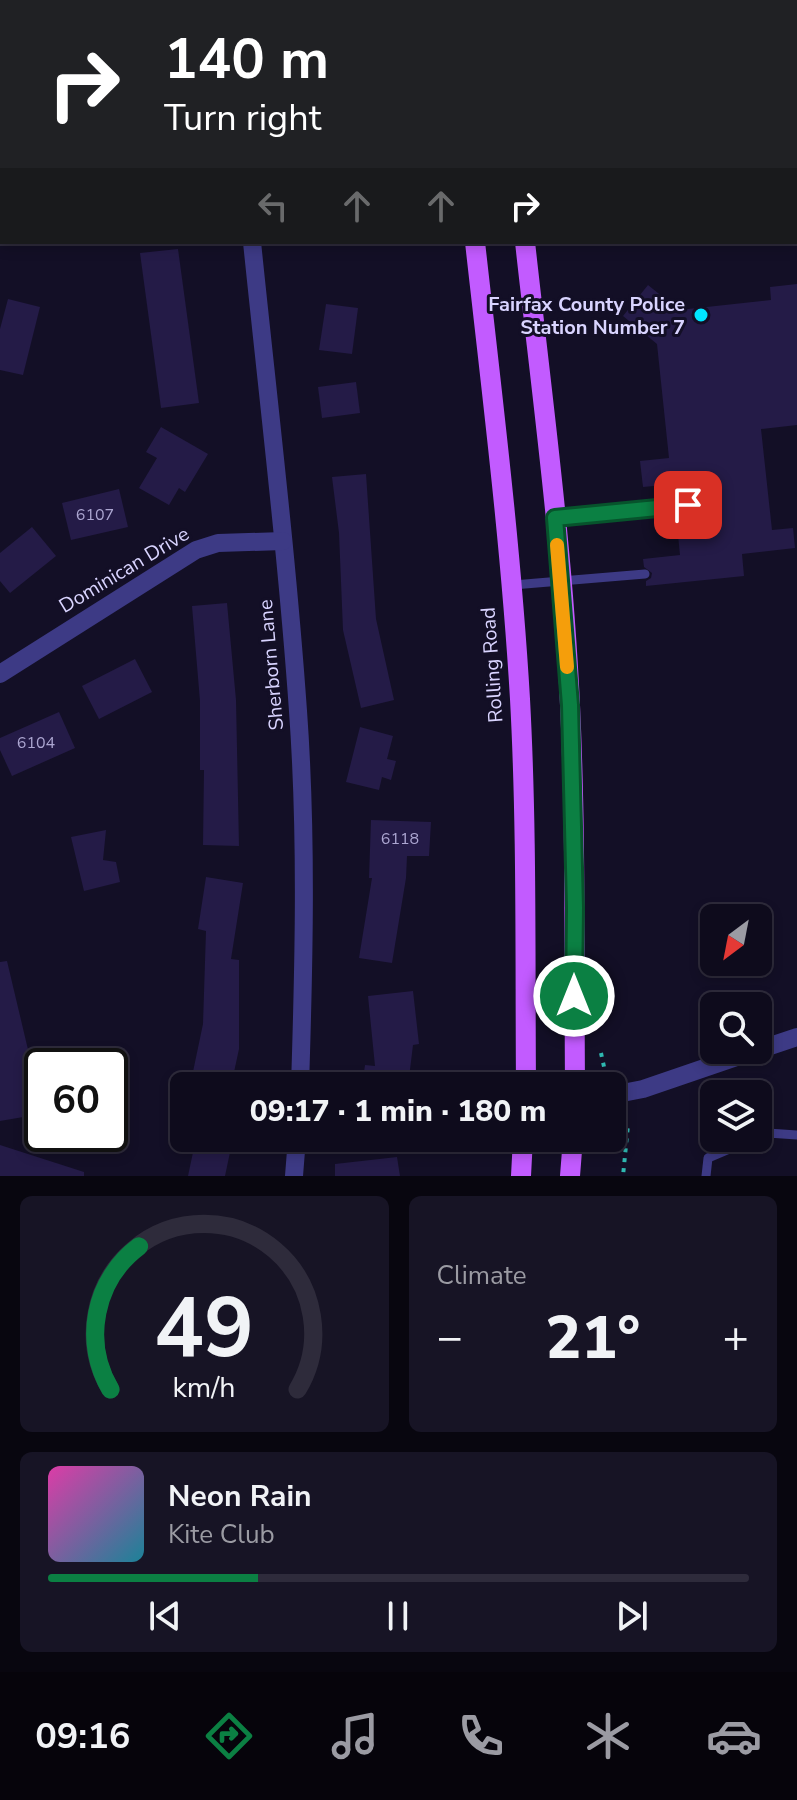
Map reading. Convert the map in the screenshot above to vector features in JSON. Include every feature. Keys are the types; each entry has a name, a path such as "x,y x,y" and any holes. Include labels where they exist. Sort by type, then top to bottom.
{"main road":[{"name":"Rolling Road","path":"475,244 506,512 521,733 526,908 526,1072"},
{"path":"525,244 555,518 570,705 575,1072"},
{"path":"521,1176 522,1152"},
{"path":"570,1176 572,1152"}],"street":[{"name":"Sherborn Lane","path":"252,244 298,713 304,835 300,1072"},
{"name":"Dominican Drive","path":"0,674 196,550 218,543 283,541"},
{"path":"772,1045 797,1037"},
{"path":"626,1092 717,1064"},
{"path":"294,1176 296,1152"}],"lane":[{"path":"555,518 688,505"},
{"path":"511,585 645,574"},
{"path":"772,1133 797,1135"},
{"path":"706,1176 708,1158 722,1152"}],"path":[{"path":"601,1053 604,1072"},
{"path":"626,1126 626,1145"},
{"path":"623,1176 625,1152"}],"building":[{"path":"178,249 199,403 161,408 140,253"},
{"path":"797,284 797,425 761,429 772,530 793,528 795,548 742,554 744,576 646,586 652,573 644,567 643,559 680,555 677,525 690,523 689,512 695,505 694,500 687,498 686,483 643,487 640,461 669,458 657,344 623,316 648,285 679,310 771,300 770,287"},
{"path":"8,299 40,307 23,375 0,370 0,329"},
{"path":"326,304 358,308 352,354 319,350"},
{"path":"356,382 360,413 322,418 318,387"},
{"path":"161,427 208,454 185,492 179,488 169,505 139,488 157,458 146,452"},
{"path":"366,474 376,619 394,700 361,708 343,630 339,533 332,477"},
{"path":"119,489 128,527 71,540 62,503"},
{"path":"32,527 56,556 10,593 0,581 0,553"},
{"path":"227,603 236,700 239,846 203,845 204,770 200,770 200,701 192,606"},
{"path":"135,659 152,692 99,719 82,686"},
{"path":"59,712 75,748 12,776 0,750 0,738"},
{"path":"360,727 393,736 387,759 396,761 391,780 382,777 379,790 346,782"},
{"path":"371,820 431,822 429,856 407,856 392,963 359,958 372,878 369,878"},
{"path":"106,830 103,860 116,862 120,882 84,891 71,837"},
{"path":"206,877 243,883 231,959 239,960 239,1049 234,1072 193,1072 203,1024 206,931 198,929"},
{"path":"7,961 28,1048 24,1048 24,1117 0,1121 0,962"},
{"path":"413,991 419,1044 413,1045 410,1072 364,1072 365,1065 375,1066 368,996"},
{"path":"0,1145 84,1172 84,1176 0,1176"},
{"path":"193,1152 230,1152 225,1176 188,1176"},
{"path":"397,1157 400,1176 335,1176 335,1164"}],"slow traffic":[{"path":"557,545 567,667"}],"place":[{"name":"Fairfax County Police Station Number 7","path":"701,315"}],"route":[{"path":"574,996 570,705 555,518 688,505"}]}
